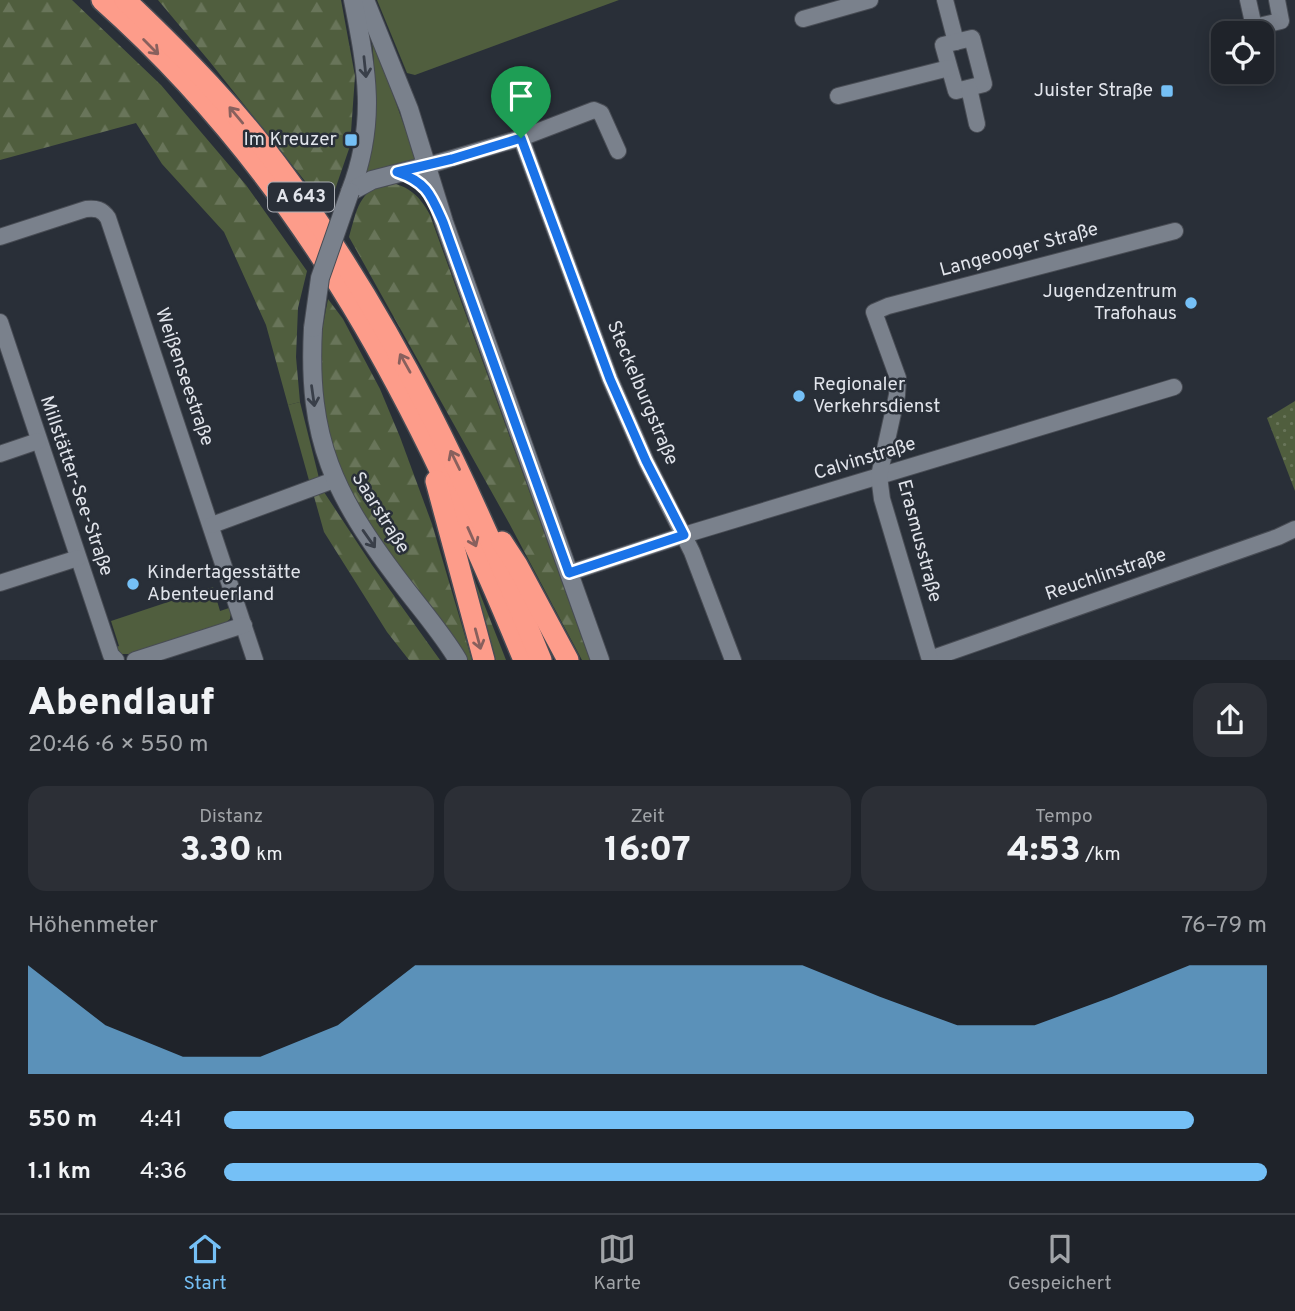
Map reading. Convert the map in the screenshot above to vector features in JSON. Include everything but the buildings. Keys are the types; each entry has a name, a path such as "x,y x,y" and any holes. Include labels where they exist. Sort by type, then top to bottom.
{"highway":[{"name":"A 643","path":"102,0 187,84 237,142 285,202 349,298 422,431 457,503 524,660"},
{"name":"A 643","path":"125,0 229,106 285,175 390,337 472,496 541,660"},
{"path":"422,431 484,660"},
{"path":"472,496 517,565 568,660"}],"main road":[{"name":"Saarstraße","path":"353,0 366,66 368,107 357,174 320,278 313,328 312,385 323,448 334,480 351,513 458,660"},
{"path":"365,0 409,109 443,222 600,660"},
{"path":"350,192 372,180 426,166"},
{"path":"397,172 414,178 424,186 443,222"}],"street":[{"path":"803,19 870,0"},
{"path":"944,0 956,42"},
{"path":"1248,0 1254,27 1281,21 1278,0"},
{"path":"972,38 984,84 956,91 943,45 956,42 972,38"},
{"path":"838,96 949,68"},
{"path":"969,88 977,124"},
{"path":"426,166 521,138 590,110 598,110 618,151"},
{"name":"Steckelburgstraße","path":"521,138 610,379 646,461 692,552 733,660"},
{"name":"Weißenseestraße","path":"0,237 86,209 103,211 108,218 255,660"},
{"name":"Langeooger Straße","path":"874,312 888,306 1175,231"},
{"name":"Erasmusstraße","path":"874,312 898,378 897,395 879,477 882,499 930,660"},
{"name":"Millstätter-See-Straße","path":"1,329 111,655 116,660"},
{"name":"Calvinstraße","path":"569,573 684,535 1174,387"},
{"path":"0,454 38,441"},
{"path":"212,525 334,480"},
{"name":"Reuchlinstraße","path":"930,660 1295,529"},
{"path":"0,583 78,558"},
{"path":"135,660 244,625"}],"green space":[{"path":"0,0 72,0 161,85 246,185 307,271 298,308 296,357 300,402 288,405 266,325 224,232 162,164 136,123 0,160"},
{"path":"158,0 341,0 355,76 350,146 328,210 210,62"},
{"path":"377,0 619,0 415,75 407,73"},
{"path":"371,33 416,159 364,173 375,104"},
{"path":"388,182 413,193 430,215 590,660 582,660 509,523 349,237 360,203 370,191"},
{"path":"328,299 343,319 380,389 400,437 432,524 472,660 463,660 391,562 347,491 323,416 319,346"},
{"path":"1295,401 1295,491 1267,418"},
{"path":"300,402 320,482 310,484 288,405"},
{"path":"322,489 440,660 409,660 387,632 324,532 313,493"},
{"path":"475,581 506,660 492,660 471,583"},
{"path":"213,587 220,611 232,607 230,619 224,624 130,654 121,654 114,648 119,646 111,621"}],"place":[{"name":"Juister Straße","path":"1167,91"},
{"name":"Im Kreuzer","path":"351,140"},
{"name":"Jugendzentrum Trafohaus","path":"1191,303"},
{"name":"Regionaler Verkehrsdienst","path":"799,396"},
{"name":"Kindertagesstätte Abenteuerland","path":"133,584"}],"route":[{"path":"521,138 610,379 646,461 684,535 569,573 443,222 424,186 414,178 397,172 521,138"}]}
